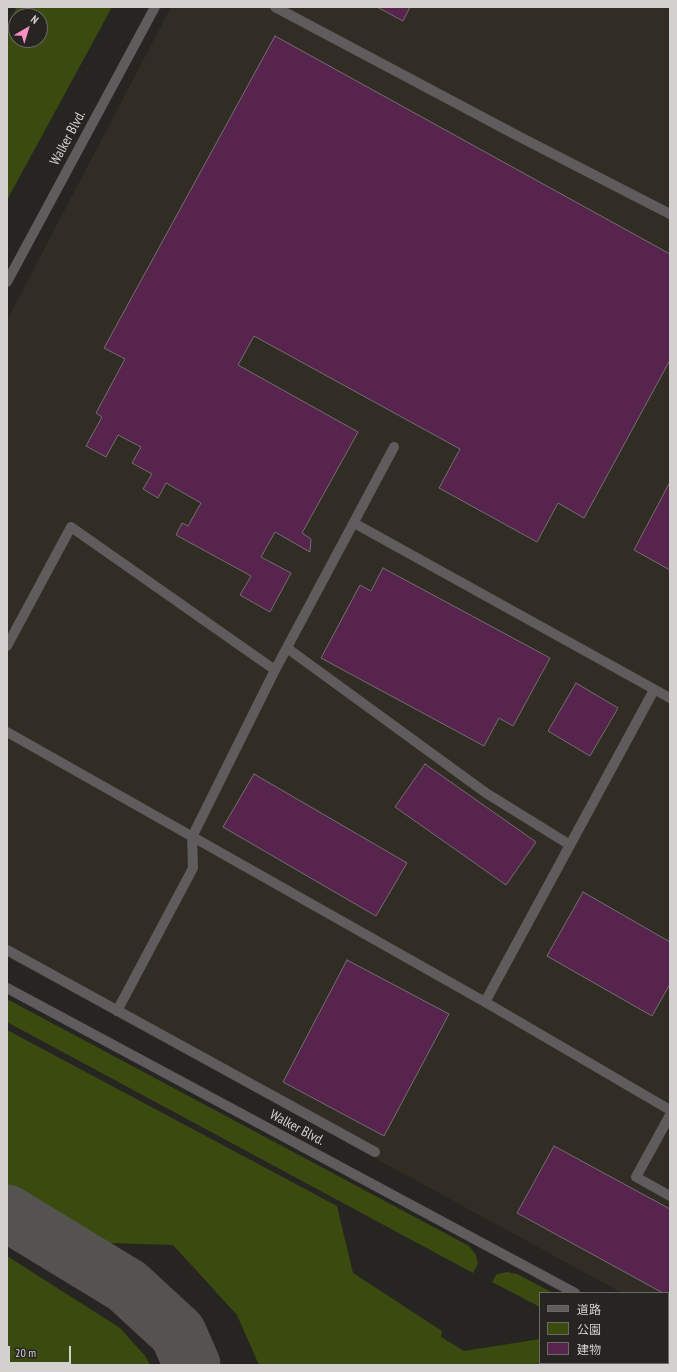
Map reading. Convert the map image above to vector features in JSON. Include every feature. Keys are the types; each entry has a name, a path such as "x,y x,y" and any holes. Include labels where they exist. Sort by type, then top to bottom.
{"lane":[{"name":"Walker Blvd.","path":"7,282 155,7"},
{"path":"275,7 518,136 670,214"},
{"path":"117,1011 193,868 192,837 275,670 394,447"},
{"path":"354,523 670,698"},
{"path":"7,646 71,527 275,670"},
{"path":"287,648 486,793 570,845"},
{"path":"485,1002 654,690"},
{"path":"7,732 485,1002 670,1110"},
{"path":"7,950 375,1152"},
{"name":"Walker Blvd.","path":"7,988 573,1292"},
{"path":"670,1115 636,1177 670,1196"}],"shaded area":[{"path":"171,7 670,7 670,1319 669,1292 620,1292 7,957 7,320"}],"green space":[{"path":"17,7 112,7 7,200 8,24 8,48 48,48 48,8"},
{"path":"7,999 469,1246 476,1255 478,1264 473,1273 7,1022"},
{"path":"7,1030 337,1206 353,1273 442,1331 441,1337 464,1351 539,1339 539,1364 610,1365 259,1365 237,1315 173,1245 110,1243 7,1185"},
{"path":"7,1256 120,1328 146,1357 150,1365 7,1365"},
{"path":"507,1272 517,1274 551,1292 539,1292 539,1306 492,1282 497,1274"}],"building":[{"path":"377,7 410,7 403,21"},
{"path":"275,36 670,254 670,360 584,518 558,503 537,542 439,488 460,449 254,336 238,365 358,432 302,533 311,539 310,552 275,532 261,557 291,573 270,612 240,595 251,576 176,535 182,523 188,526 201,503 166,483 158,498 143,489 152,474 132,463 141,447 118,435 106,457 86,446 102,417 96,413 125,359 104,348"},
{"path":"670,482 670,570 634,550"},
{"path":"383,568 550,658 513,726 499,718 484,746 321,658 360,585 371,591"},
{"path":"576,683 618,708 590,756 548,731"},
{"path":"425,764 536,842 506,885 395,807"},
{"path":"254,774 407,863 376,916 223,827"},
{"path":"583,892 670,942 670,984 652,1016 547,956"},
{"path":"347,960 449,1014 384,1136 283,1082"},
{"path":"554,1146 670,1209 670,1297 669,1292 661,1292 517,1213"}],"taxiway":[{"path":"7,1213 127,1286 178,1333 192,1365"}]}
